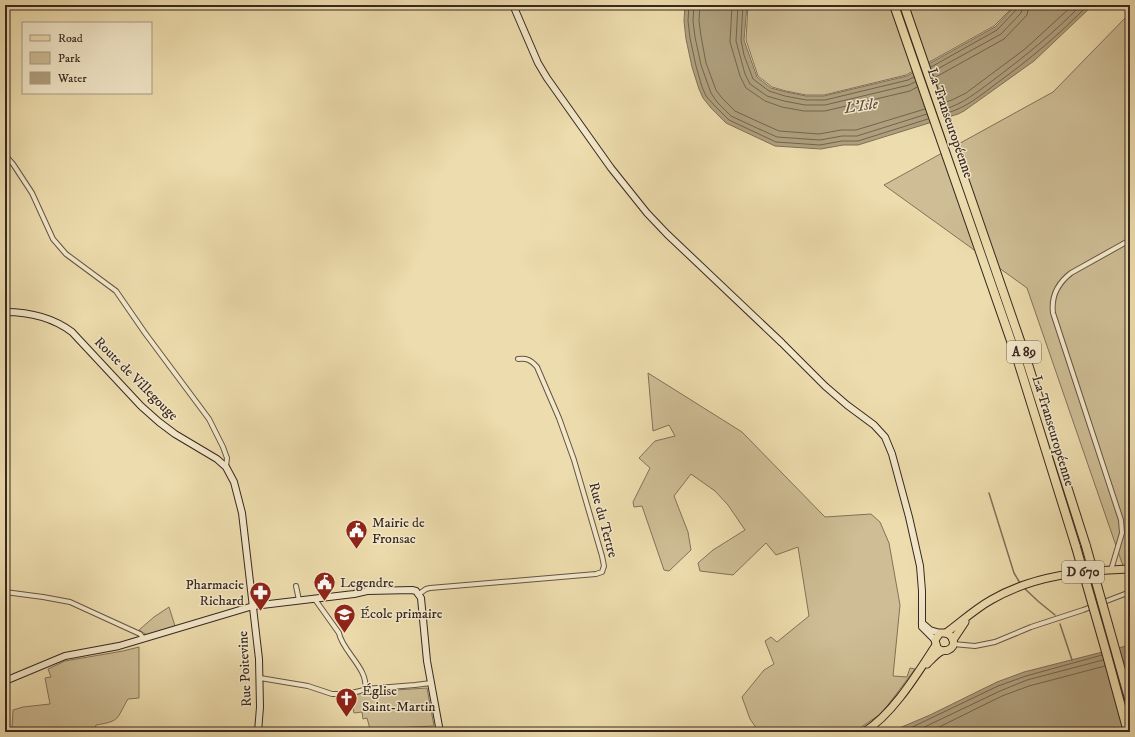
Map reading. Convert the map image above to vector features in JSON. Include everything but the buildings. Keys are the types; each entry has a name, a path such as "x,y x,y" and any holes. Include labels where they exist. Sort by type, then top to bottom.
{"highway":[{"name":"La Transeuropéenne","path":"894,5 1014,351 1076,547 1128,732"},
{"name":"La Transeuropéenne","path":"904,5 959,160 1025,355 1086,546 1130,702"}],"main road":[{"name":"D 670","path":"953,642 968,618 976,610 1000,595 1022,585 1036,580 1069,573 1130,570"},
{"name":"D 670","path":"943,633 968,618"},
{"path":"864,732 873,726 890,710 921,669 935,643 943,633 951,635 953,642 950,649 942,651 921,669"},
{"path":"935,643 942,651"}],"street":[{"path":"513,5 538,62 547,78 611,168 647,213 825,386 874,425 885,437 892,454 918,560 922,590 922,623 924,630 935,643"},
{"path":"5,155 13,164 32,193 53,239 66,254 116,291 145,333 209,419 227,458 226,467"},
{"path":"1111,570 1122,533 1121,520 1052,313 1052,306 1057,288 1071,273 1130,240"},
{"name":"Route de Villegouge","path":"5,312 21,312 42,316 72,332 141,406 159,422 174,434 217,459 226,467 234,482 240,503 253,606"},
{"name":"Rue du Tertre","path":"419,594 430,588 596,574 602,572 604,566 602,556 574,460 559,418 537,367 531,360 518,359"},
{"path":"296,586 299,600"},
{"path":"5,681 64,656 119,646 231,611 253,606 354,594 367,591 412,590 419,594 422,603 430,683 440,732"},
{"path":"5,592 70,602 140,634 144,639"},
{"path":"953,642 975,646 996,642 1031,627 1083,610 1130,592"},
{"path":"314,598 338,633 340,640 350,653 363,675 366,685 365,689"},
{"name":"Rue Poitevine","path":"253,606 260,678 258,732"},
{"path":"922,623 930,630 943,633"},
{"path":"260,678 308,686 332,694 347,694 365,689 430,683"}],"green space":[{"path":"748,5 1015,5 994,26 906,75 824,95 806,95 772,87 758,76 746,40"},
{"path":"1130,13 1130,565 1123,566 1027,288 884,185 1053,92"},
{"path":"648,373 742,432 825,517 871,514 880,522 889,543 900,605 893,676 907,677 910,668 915,669 882,713 854,732 759,732 750,719 742,697 764,670 774,664 765,641 771,637 777,642 809,616 798,547 776,555 766,543 733,575 700,571 698,563 713,550 745,530 728,505 715,491 691,474 674,496 688,532 691,550 669,571 664,570 642,506 634,507 633,502 650,468 639,458 655,441 675,436 669,425 653,431"},
{"path":"169,607 175,626 147,635 139,630 154,617"},
{"path":"139,647 139,698 128,699 117,718 114,720 96,725 94,732 5,732 5,729 12,729 13,710 23,707 50,704 45,678 51,677 48,669 65,661"},
{"path":"427,688 434,726 370,729 367,718 363,719 362,712 354,713 350,696 366,692"}],"water":[{"name":"L'Isle","path":"685,5 747,5 744,40 757,77 771,88 806,96 824,96 907,76 995,27 1016,5 1093,5 1034,61 964,111 858,145 843,145 821,149 775,146 726,123 711,108 703,98 692,67 686,39 684,21"},
{"path":"1130,645 1130,732 890,732 930,715 997,682 1024,672"}],"waterway":[{"path":"989,493 1014,573 1020,583"},
{"path":"1024,588 1055,615"},
{"path":"1060,624 1072,660"}],"place":[{"name":"Mairie de Fronsac","path":"356,550"},
{"name":"Legendre","path":"325,602"},
{"name":"Pharmacie Richard","path":"260,612"},
{"name":"École primaire","path":"344,634"},
{"name":"Église Saint-Martin","path":"347,718"}]}
